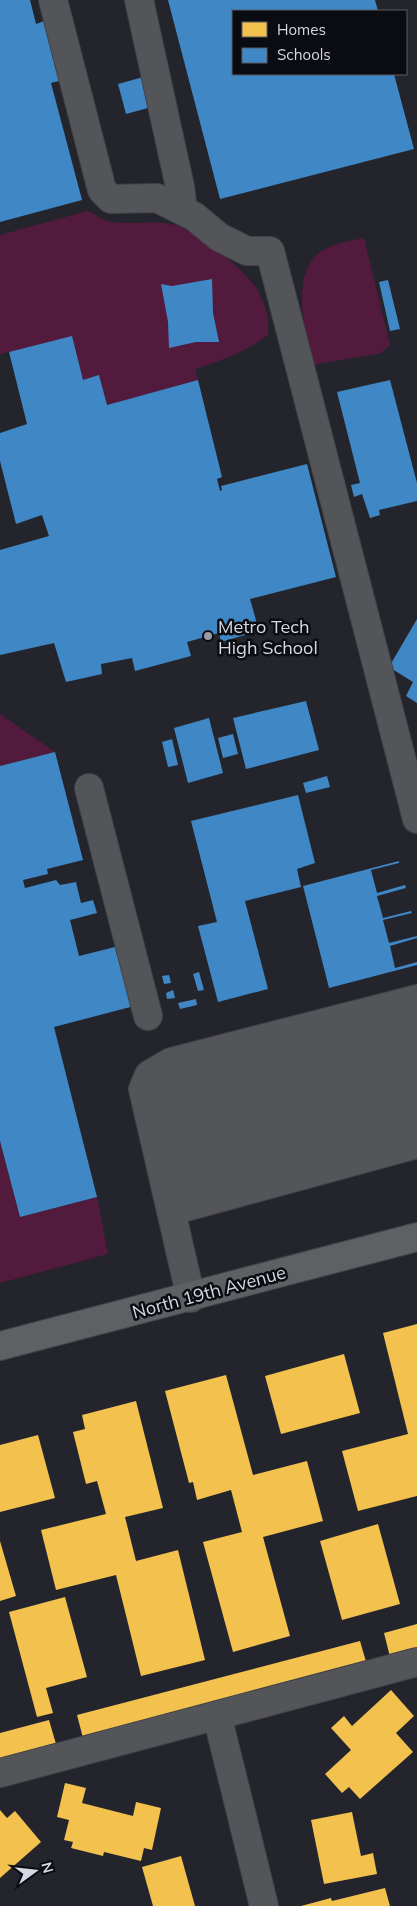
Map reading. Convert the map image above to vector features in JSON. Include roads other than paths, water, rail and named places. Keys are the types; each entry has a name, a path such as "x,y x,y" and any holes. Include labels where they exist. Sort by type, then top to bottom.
{"main road":[{"name":"North 19th Avenue","path":"0,1346 191,1298 417,1237"}],"lane":[{"path":"54,0 102,190 111,199 157,198 195,217 219,238 247,251 270,251 417,819"},
{"path":"140,0 180,187 183,211"},
{"path":"88,788 148,1016"},
{"path":"191,1298 143,1089 148,1075 172,1062 417,999"},
{"path":"159,1155 417,1025"},
{"path":"159,1155 417,1048"},
{"path":"159,1155 417,1074"},
{"path":"159,1155 417,1097"},
{"path":"159,1155 417,1122"},
{"path":"159,1155 417,1144"},
{"path":"0,1773 417,1662"},
{"path":"217,1715 264,1906"}],"place":[{"name":"Metro Tech High School","path":"208,636"}]}
